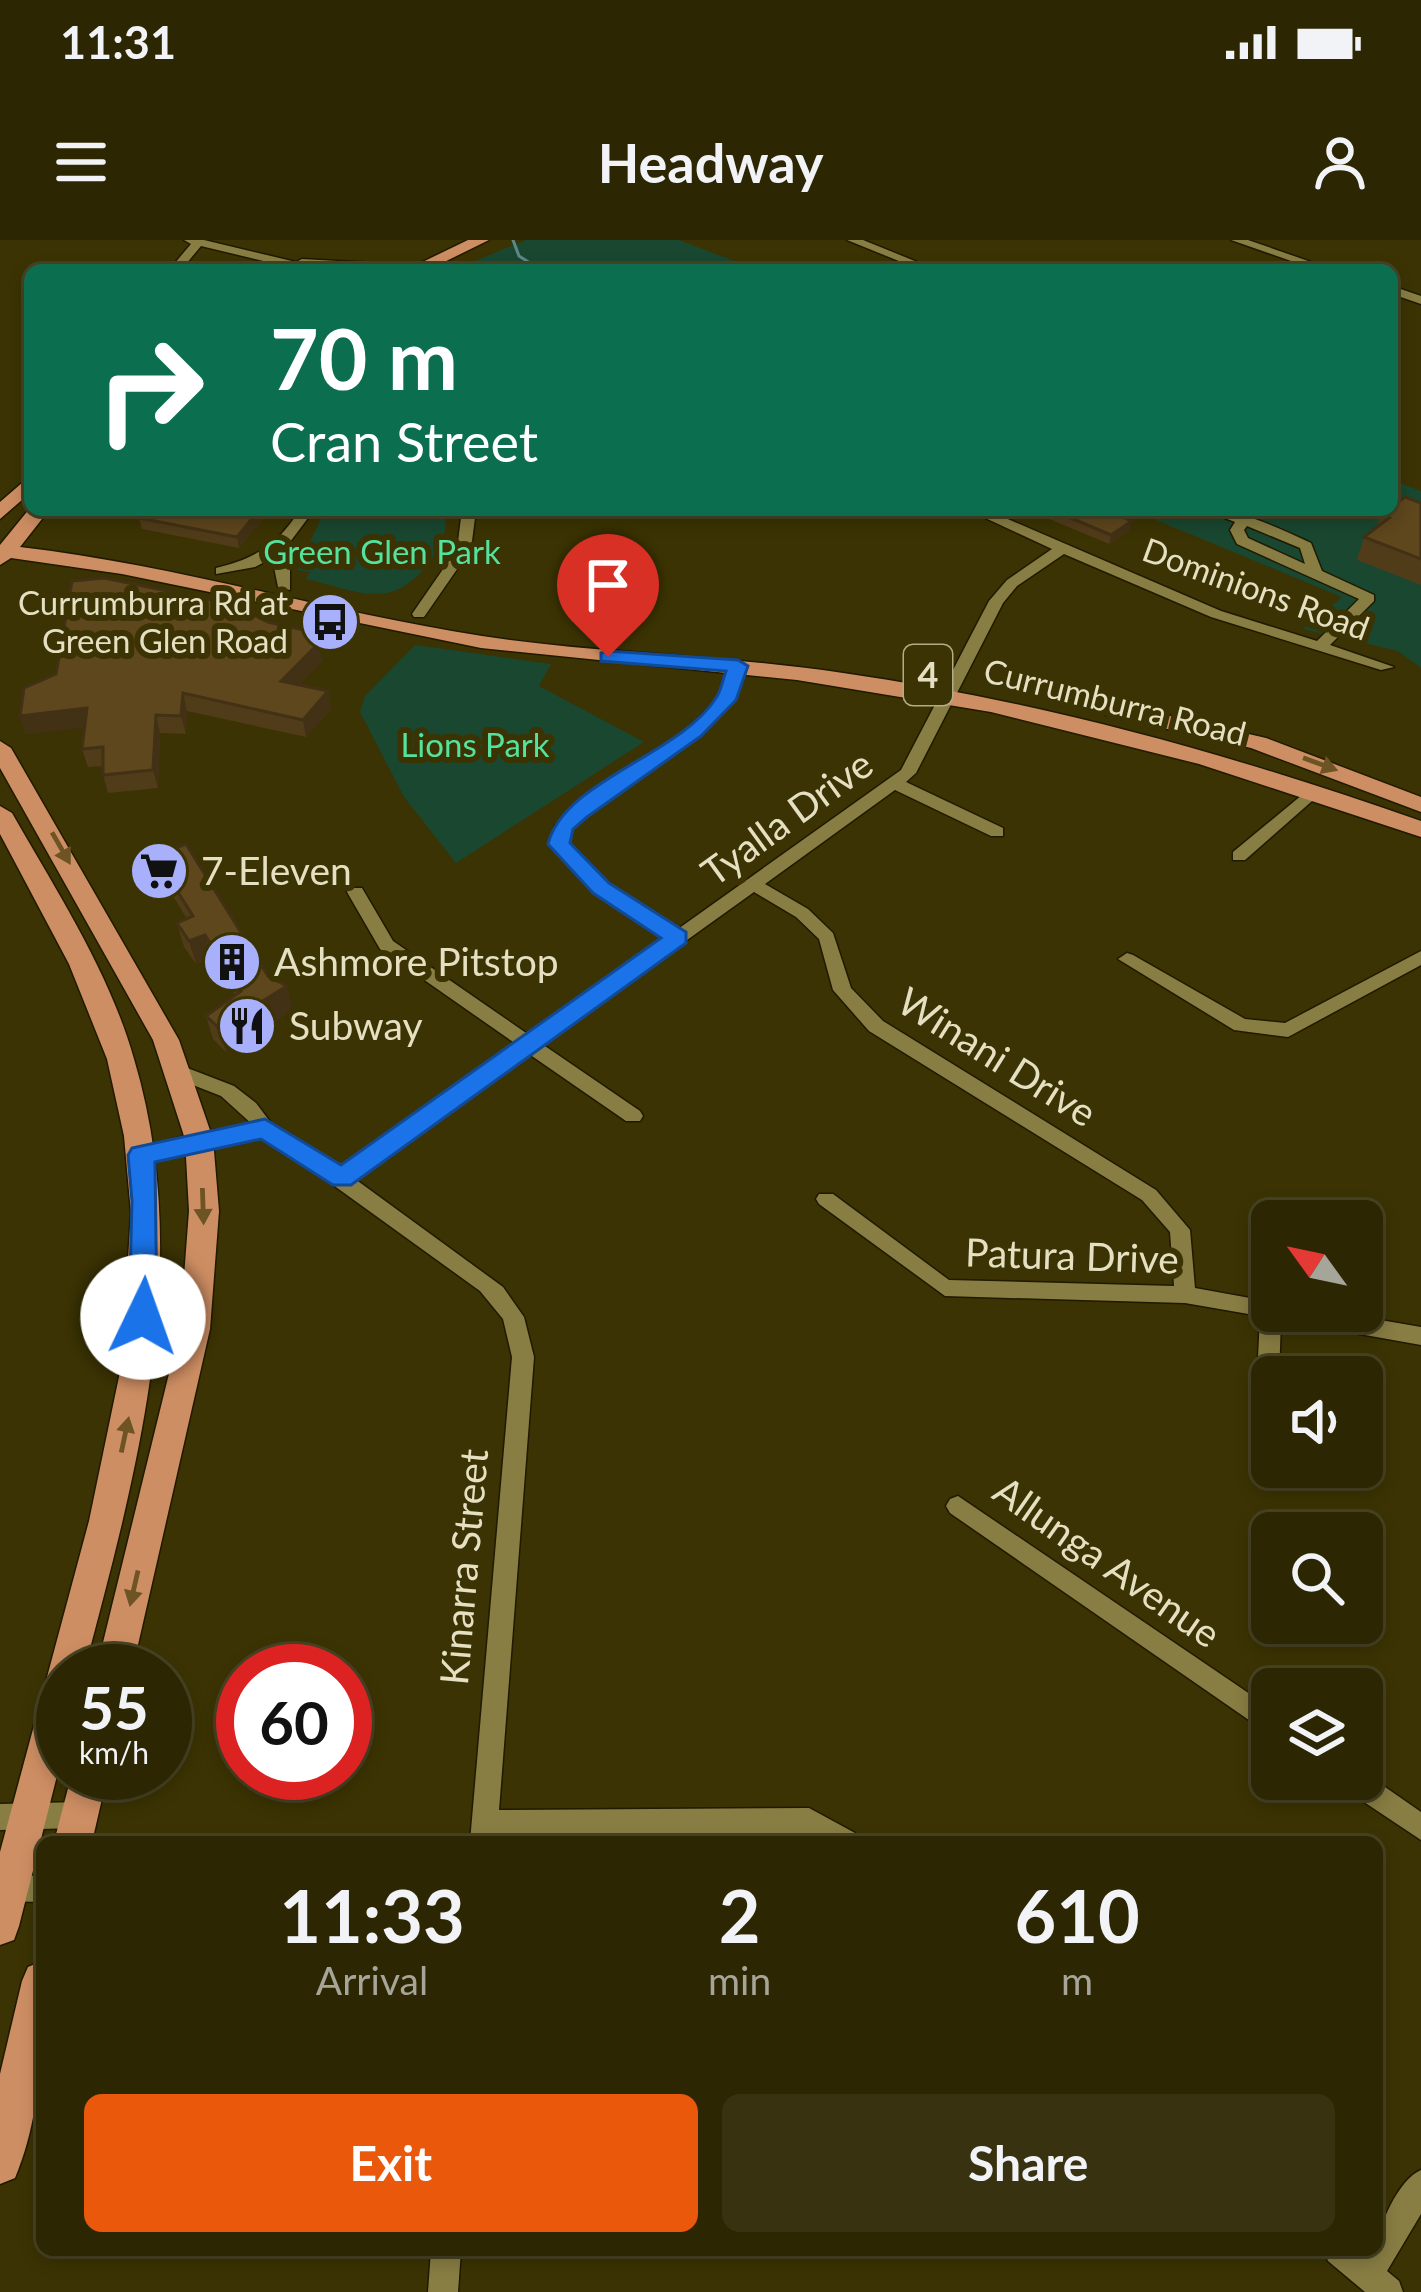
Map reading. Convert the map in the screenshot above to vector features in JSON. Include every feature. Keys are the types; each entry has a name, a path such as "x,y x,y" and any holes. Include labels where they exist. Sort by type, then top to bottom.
{"main road":[{"path":"396,264 446,240"},
{"path":"428,264 481,240"},
{"path":"2,510 24,488"},
{"path":"3,552 35,516"},
{"path":"52,516 48,531 58,542"},
{"name":"Currumburra Road","path":"3,552 58,542 221,571 407,621 793,656 954,688 1157,741 1421,829"},
{"name":"Currumburra Road","path":"3,552 181,577 531,649 954,688 1156,718 1258,743 1421,805"},
{"path":"0,748 166,1040 200,1139 204,1211 195,1330 120,1644"},
{"path":"0,813 103,1010 130,1095 141,1155 146,1284 136,1384 103,1537 73,1644"},
{"path":"13,1898 13,1816 36,1754"},
{"path":"0,2163 36,2007"}],"street":[{"path":"853,240 916,264"},
{"path":"1237,240 1310,264"},
{"path":"194,241 294,264"},
{"path":"265,257 343,264"},
{"path":"285,586 281,564 285,545 303,516"},
{"path":"407,621 464,549 469,516"},
{"name":"Dominions Road","path":"989,516 1216,614 1386,667"},
{"path":"1250,519 1237,530 1242,541 1369,598 1321,648"},
{"path":"221,571 261,561 285,545"},
{"name":"Tyalla Drive","path":"342,1178 908,772 996,601 1012,583 1064,547"},
{"path":"677,938 601,888 559,844 563,826 694,732 726,700 738,666"},
{"path":"894,783 998,832"},
{"path":"1239,856 1314,790"},
{"name":"Winani Drive","path":"753,884 802,913 826,937 842,990 876,1026 1148,1195 1180,1230 1185,1295"},
{"path":"356,892 386,944 633,1116"},
{"path":"1126,959 1241,1025 1288,1030 1418,964"},
{"path":"177,1071 206,1078 257,1113 265,1129 342,1178"},
{"path":"141,1155 265,1129"},
{"name":"Kinarra Street","path":"342,1178 506,1302 520,1330 523,1357 484,1833"},
{"name":"Patura Drive","path":"826,1199 945,1288 1185,1295 1251,1306"},
{"name":"Patura Drive","path":"1383,1329 1421,1336"},
{"name":"Allunga Avenue","path":"958,1506 1251,1709"},
{"path":"1382,1800 1421,1827"},
{"path":"13,1816 76,1829"},
{"path":"484,1833 809,1821 835,1836"},
{"path":"1346,2256 1378,2283 1421,2185"},
{"path":"442,2292 445,2256"}],"green space":[{"path":"526,240 679,240 742,264 468,264"},
{"path":"1398,482 1421,491 1421,668 1398,651 1303,629 1342,597 1146,516 1398,516"},
{"name":"Green Glen Park","path":"322,516 446,516 441,543 433,556 409,583 395,591 353,591 306,579 310,572 297,570"},
{"name":"Lions Park","path":"415,645 551,664 539,686 644,742 456,863 404,797 360,712 365,696"}],"building":[{"path":"1405,497 1421,503 1421,559 1364,537 1389,518 1383,516 1398,516 1398,502"},
{"path":"141,516 254,516 237,537"},
{"path":"1066,516 1120,516 1132,521 1111,535"},
{"path":"104,578 232,604 268,622 313,632 318,644 281,681 328,691 303,720 183,693 181,716 156,715 153,770 103,775 103,747 82,749 87,708 20,716 24,688 56,674 72,581"},
{"path":"186,844 268,976 287,986 219,1028 206,1016 241,991 205,935 189,941 177,923 193,916 155,856"}],"waterway":[{"path":"513,240 519,256 532,264"}],"place":[{"name":"Currumburra Rd at Green Glen Road","path":"330,622"},
{"name":"7-Eleven","path":"159,871"},
{"name":"Ashmore Pitstop","path":"232,962"},
{"name":"Subway","path":"247,1026"}],"route":[{"path":"143,1317 146,1201 141,1155 265,1129 342,1178 677,938 601,888 559,844 563,826 694,732 726,700 738,666 608,657"}]}
